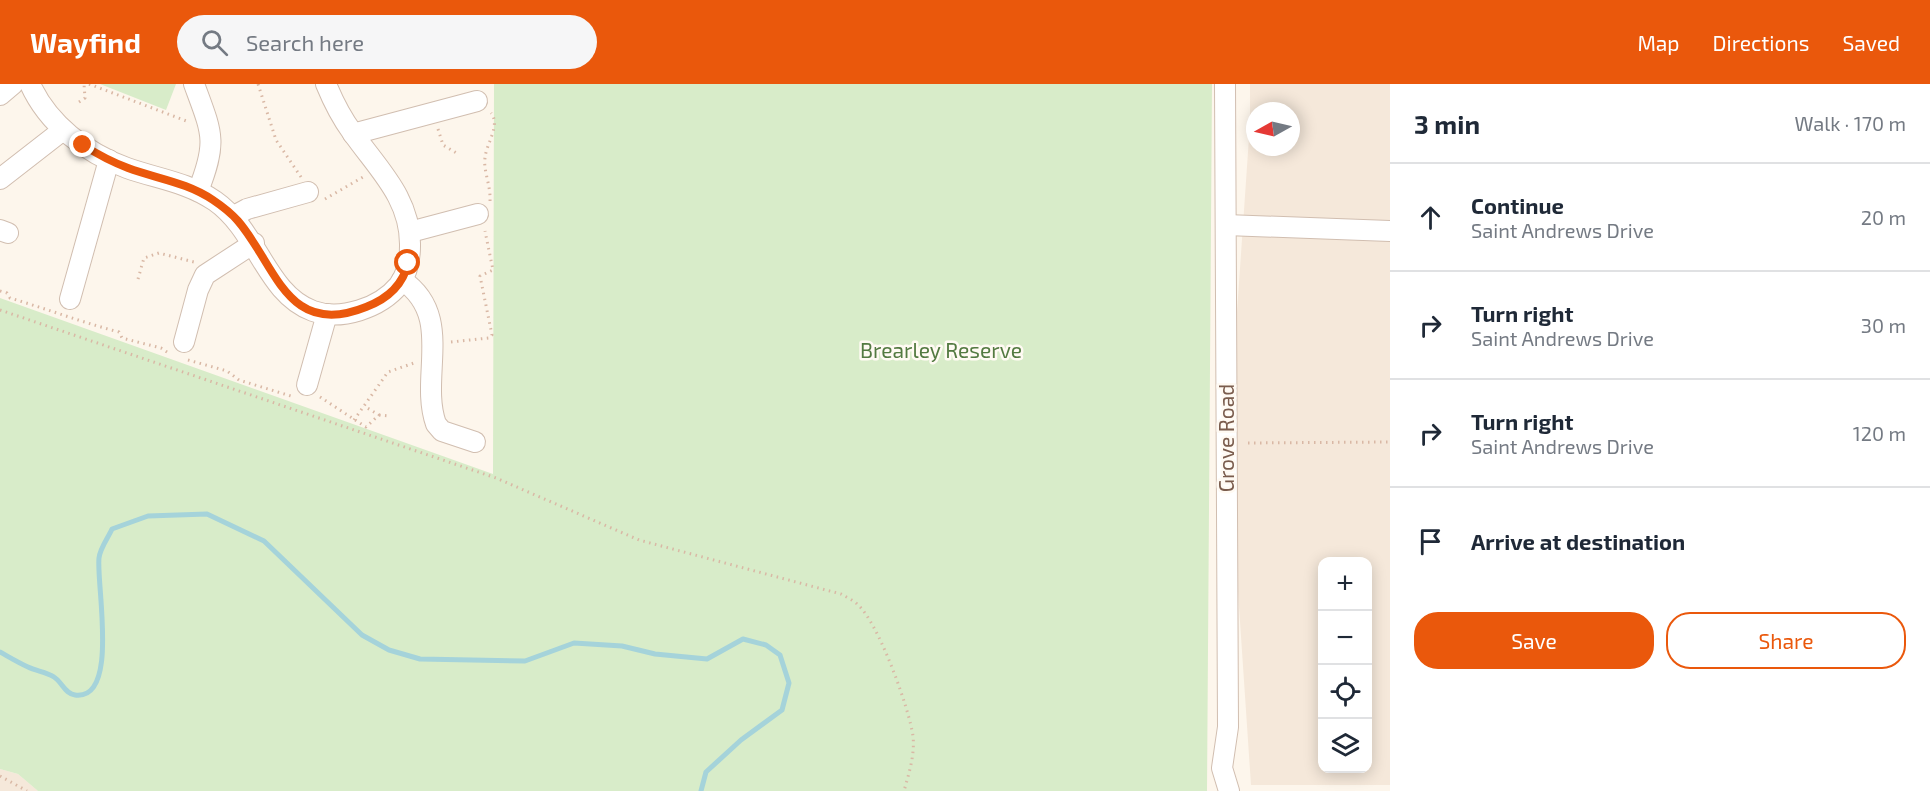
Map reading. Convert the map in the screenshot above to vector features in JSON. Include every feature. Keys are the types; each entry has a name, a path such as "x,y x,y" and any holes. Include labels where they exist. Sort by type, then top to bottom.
{"street":[{"path":"0,95 13,84"},
{"path":"30,84 45,110 63,130 109,160 181,183 198,191 234,216 285,293 307,308 327,314 345,313 369,306 389,295 402,280 410,256 410,232 404,207 381,170 353,134 326,84"},
{"path":"194,84 211,130 211,159 198,191"},
{"name":"Grove Road","path":"1225,84 1228,727 1222,768 1229,791"},
{"path":"353,134 484,102"},
{"path":"0,179 63,130"},
{"path":"69,299 109,160"},
{"path":"234,216 249,208 311,191"},
{"path":"410,232 481,215"},
{"path":"1226,225 1390,231"},
{"path":"181,352 200,285 213,268 254,243"},
{"path":"402,280 417,292 424,302 431,327 434,421 439,429 475,442"},
{"path":"307,394 327,314"}],"path":[{"path":"79,102 86,98 84,84"},
{"path":"89,84 211,130"},
{"path":"258,84 276,140 311,191 381,170"},
{"path":"354,420 389,371 433,351 489,338 492,335 480,276 491,273 493,269 481,215 490,202 490,185 484,158 493,134 484,102"},
{"path":"421,116 436,124 443,145 458,154"},
{"path":"138,279 144,258 159,252 213,268"},
{"path":"0,291 7,293 10,298 46,308 80,323 119,332 122,338 181,352 227,371 239,380 320,397 366,427 379,415"},
{"path":"0,310 496,478 639,540 841,594 858,604 878,636 904,700 913,736 912,759 904,791"},
{"path":"364,406 379,415 389,416"},
{"path":"1248,443 1390,442"},
{"path":"0,776 27,791"}],"shaded area":[{"path":"1250,84 1390,84 1390,785 1251,785 1228,443 1248,156 1300,156 1300,102 1250,102"},
{"path":"0,769 18,774 38,791 0,791"}],"green space":[{"path":"100,84 176,84 166,110"},
{"name":"Brearley Reserve","path":"494,84 1212,84 1207,791 38,791 18,774 0,769 0,298 493,474"}],"waterway":[{"path":"0,652 28,667 51,675 72,694 89,692 97,680 102,661 99,558 112,529 148,516 207,514 264,541 362,635 389,650 420,659 525,661 574,643 622,646 655,654 707,659 743,639 766,645 780,655 789,683 782,710 741,740 706,772 701,791"}],"route":[{"path":"83,145 128,168 190,187 223,208 234,216 248,234 279,286 289,297 311,310 332,314 345,313 377,303 398,286 408,263"}]}
